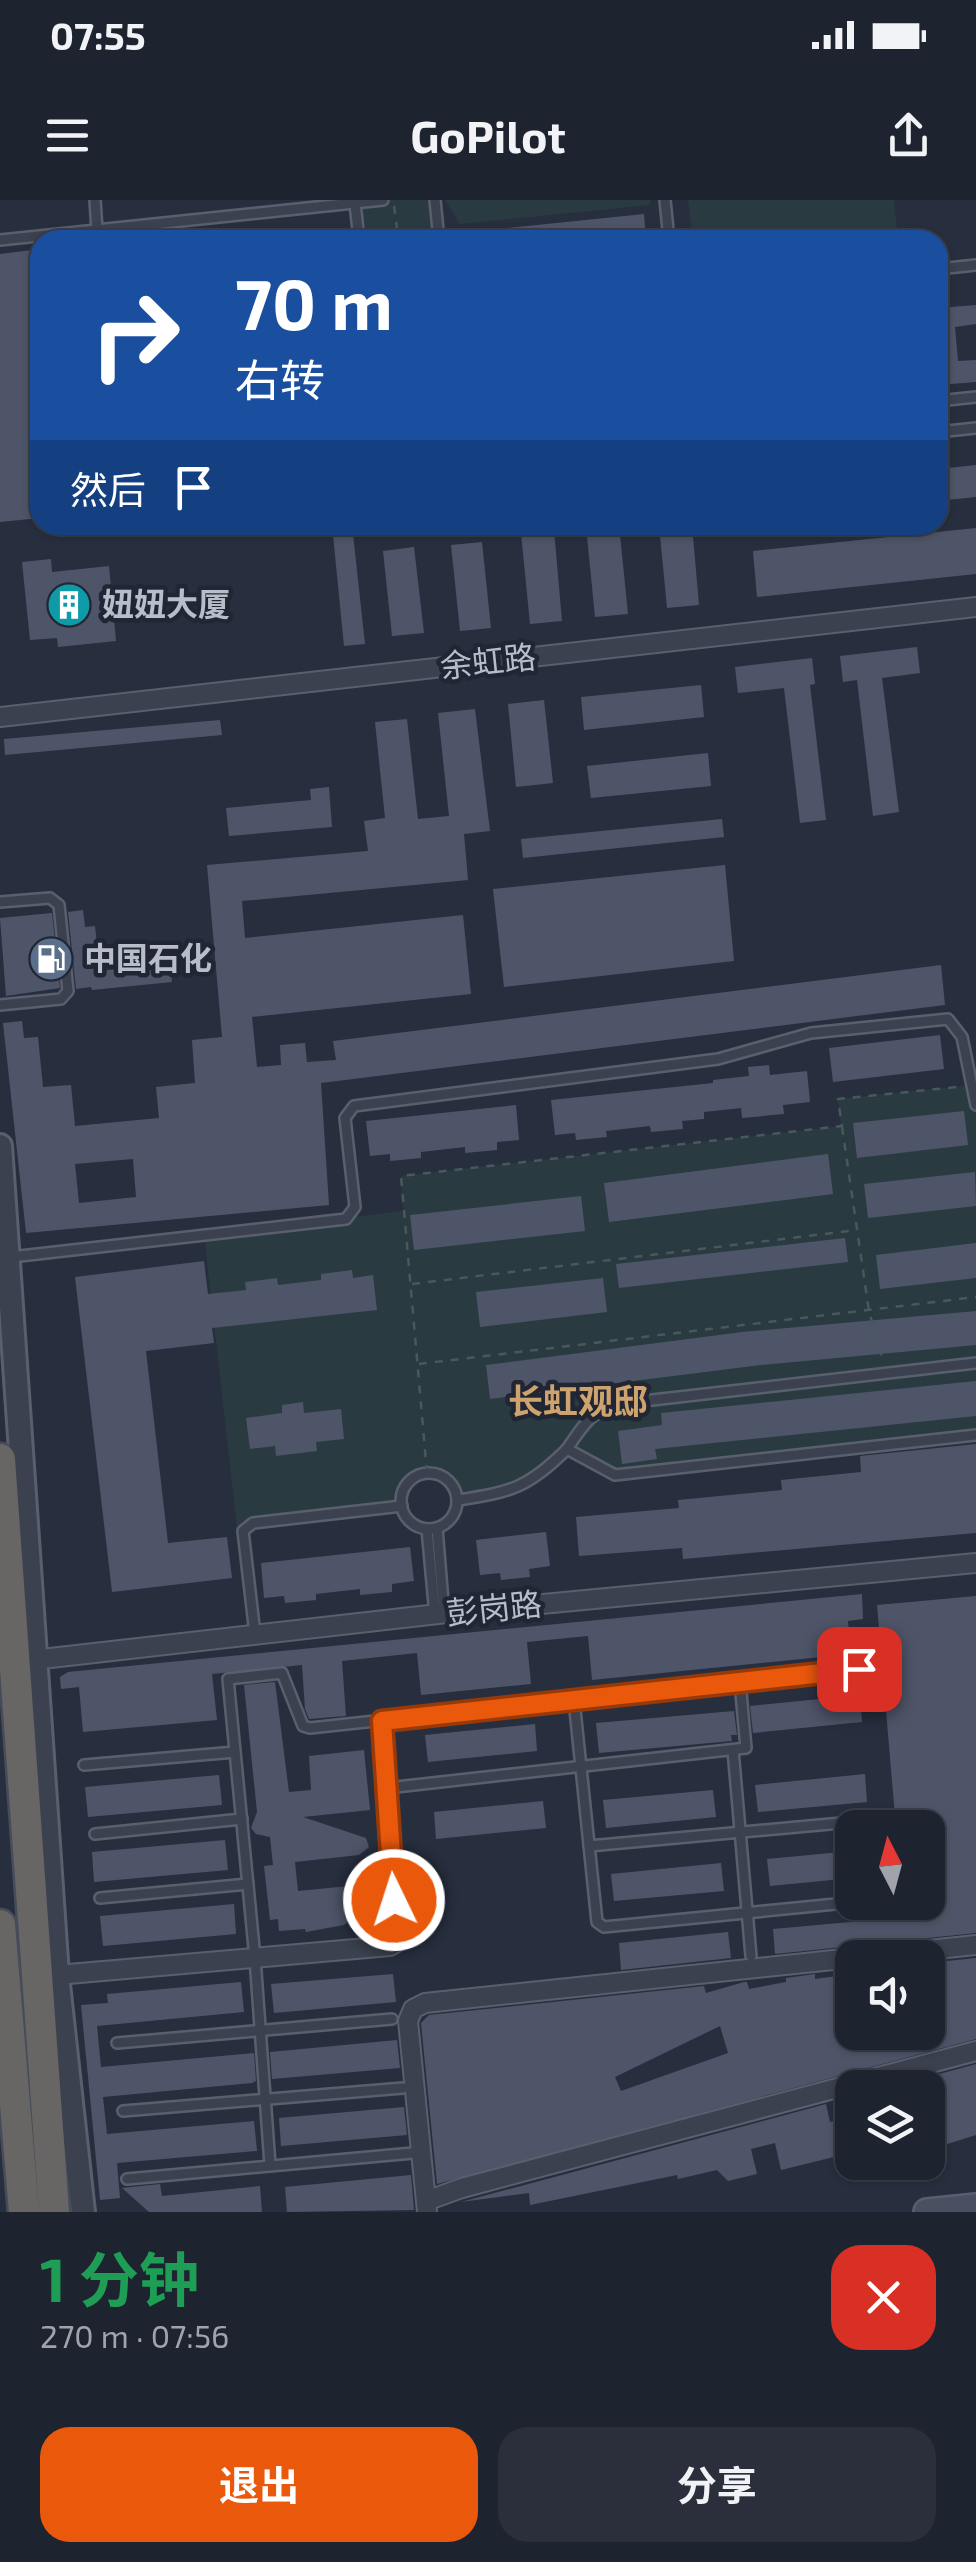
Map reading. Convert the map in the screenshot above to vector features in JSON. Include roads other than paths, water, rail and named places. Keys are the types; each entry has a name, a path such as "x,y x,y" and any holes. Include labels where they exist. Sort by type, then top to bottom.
{"highway":[{"path":"0,1459 25,1661 54,2212"},
{"path":"0,1925 24,2212"}],"main road":[{"path":"927,2212 976,2207"}],"street":[{"name":"余虹路","path":"0,717 976,607"},
{"path":"0,1146 25,1661 83,2212"},
{"name":"彭岗路","path":"25,1661 440,1614 976,1563"},
{"path":"57,1975 395,1943 382,1721"},
{"path":"945,1948 976,1944"},
{"path":"835,1960 425,2003 413,2010 408,2022 426,2207 462,2188 976,2051"},
{"path":"8,2212 18,2139"}],"lane":[{"path":"95,200 98,230 383,200"},
{"path":"263,200 264,213"},
{"path":"435,200 439,230"},
{"path":"665,200 669,230"},
{"path":"355,203 358,230"},
{"path":"0,240 30,237"},
{"path":"948,269 976,266"},
{"path":"948,400 976,397"},
{"path":"948,431 976,428"},
{"path":"0,902 50,898 59,904 68,991 61,999 0,1005"},
{"path":"8,1258 346,1218 355,1207 345,1118 354,1106 718,1060 811,1033 948,1019 962,1037 976,1105"},
{"path":"458,1500 507,1492 530,1482 567,1450 588,1418 603,1408 976,1363"},
{"path":"567,1450 615,1475 976,1436"},
{"path":"427,1473 451,1483 458,1500 452,1518 432,1529 410,1522 402,1506 404,1488 418,1475 427,1473"},
{"path":"254,1634 243,1530 253,1523 402,1506"},
{"path":"432,1529 440,1614"},
{"path":"270,2166 228,1679 282,1673 303,1726 382,1721 859,1669"},
{"path":"387,1788 746,1748 740,1682"},
{"path":"574,1700 597,1922 604,1927 835,1904"},
{"path":"733,1750 751,1956"},
{"path":"84,1765 235,1752"},
{"path":"96,1834 242,1819"},
{"path":"589,1846 835,1824"},
{"path":"100,1898 248,1884"},
{"path":"117,2043 392,2019"},
{"path":"123,2112 403,2088"},
{"path":"127,2178 413,2153"}],"place":[{"name":"妞妞大厦","path":"69,605"},
{"name":"中国石化","path":"51,959"}],"district":[{"name":"长虹观邸","path":"578,1402"}]}
